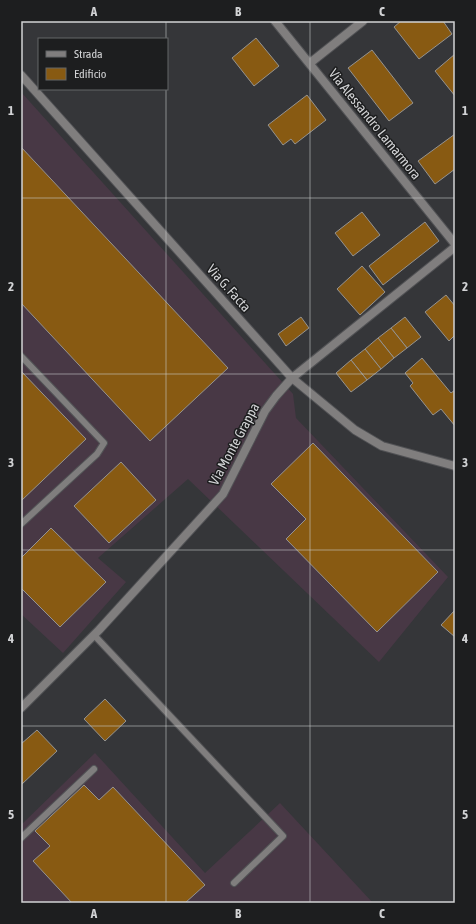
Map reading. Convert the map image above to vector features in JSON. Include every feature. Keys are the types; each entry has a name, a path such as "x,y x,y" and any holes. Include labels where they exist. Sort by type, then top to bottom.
{"street":[{"name":"Via Alessandro Lamarmora","path":"275,21 455,246"},
{"path":"310,63 363,21"},
{"name":"Via G. Facta","path":"21,75 292,378 355,430 382,446 455,466"},
{"name":"Via Monte Grappa","path":"21,708 94,635 223,494 265,411 292,378 455,246"}],"lane":[{"path":"21,356 104,442 97,454 21,524"},
{"path":"94,635 283,836 234,883"},
{"path":"21,838 94,769"}],"shaded area":[{"path":"21,92 293,394 296,418 448,577 379,662 188,479 98,558 126,582 63,653 21,614"},
{"path":"95,753 205,873 280,803 373,903 21,903 21,825"}],"building":[{"path":"401,21 443,21 452,34 419,59 394,27"},
{"path":"256,38 279,66 254,86 232,58"},
{"path":"372,50 413,103 389,121 348,68"},
{"path":"455,54 455,96 435,71"},
{"path":"307,95 326,120 295,144 291,139 283,145 268,125"},
{"path":"455,134 455,169 435,184 418,161"},
{"path":"21,147 228,368 150,441 21,303"},
{"path":"362,212 380,235 353,256 335,233"},
{"path":"425,222 439,241 383,285 369,266"},
{"path":"362,266 385,292 360,315 337,289"},
{"path":"446,295 455,306 455,335 449,341 425,312"},
{"path":"301,317 309,328 286,346 278,334"},
{"path":"405,317 421,337 407,348 391,328"},
{"path":"391,328 407,348 394,358 378,338"},
{"path":"378,338 394,358 381,369 365,349"},
{"path":"365,349 381,369 367,380 351,360"},
{"path":"422,358 451,393 455,390 455,426 441,409 433,415 410,386 413,383 405,373"},
{"path":"351,360 367,380 351,392 336,373"},
{"path":"21,371 86,439 21,501"},
{"path":"313,443 438,572 377,632 286,539 306,519 271,484"},
{"path":"121,462 156,500 109,543 74,506"},
{"path":"51,528 106,582 60,627 21,588 21,558"},
{"path":"455,610 455,637 441,625"},
{"path":"105,699 126,721 105,741 84,719"},
{"path":"37,730 57,751 21,785 21,744"},
{"path":"84,785 99,800 113,787 205,885 185,903 72,903 33,861 50,846 35,831"}]}
